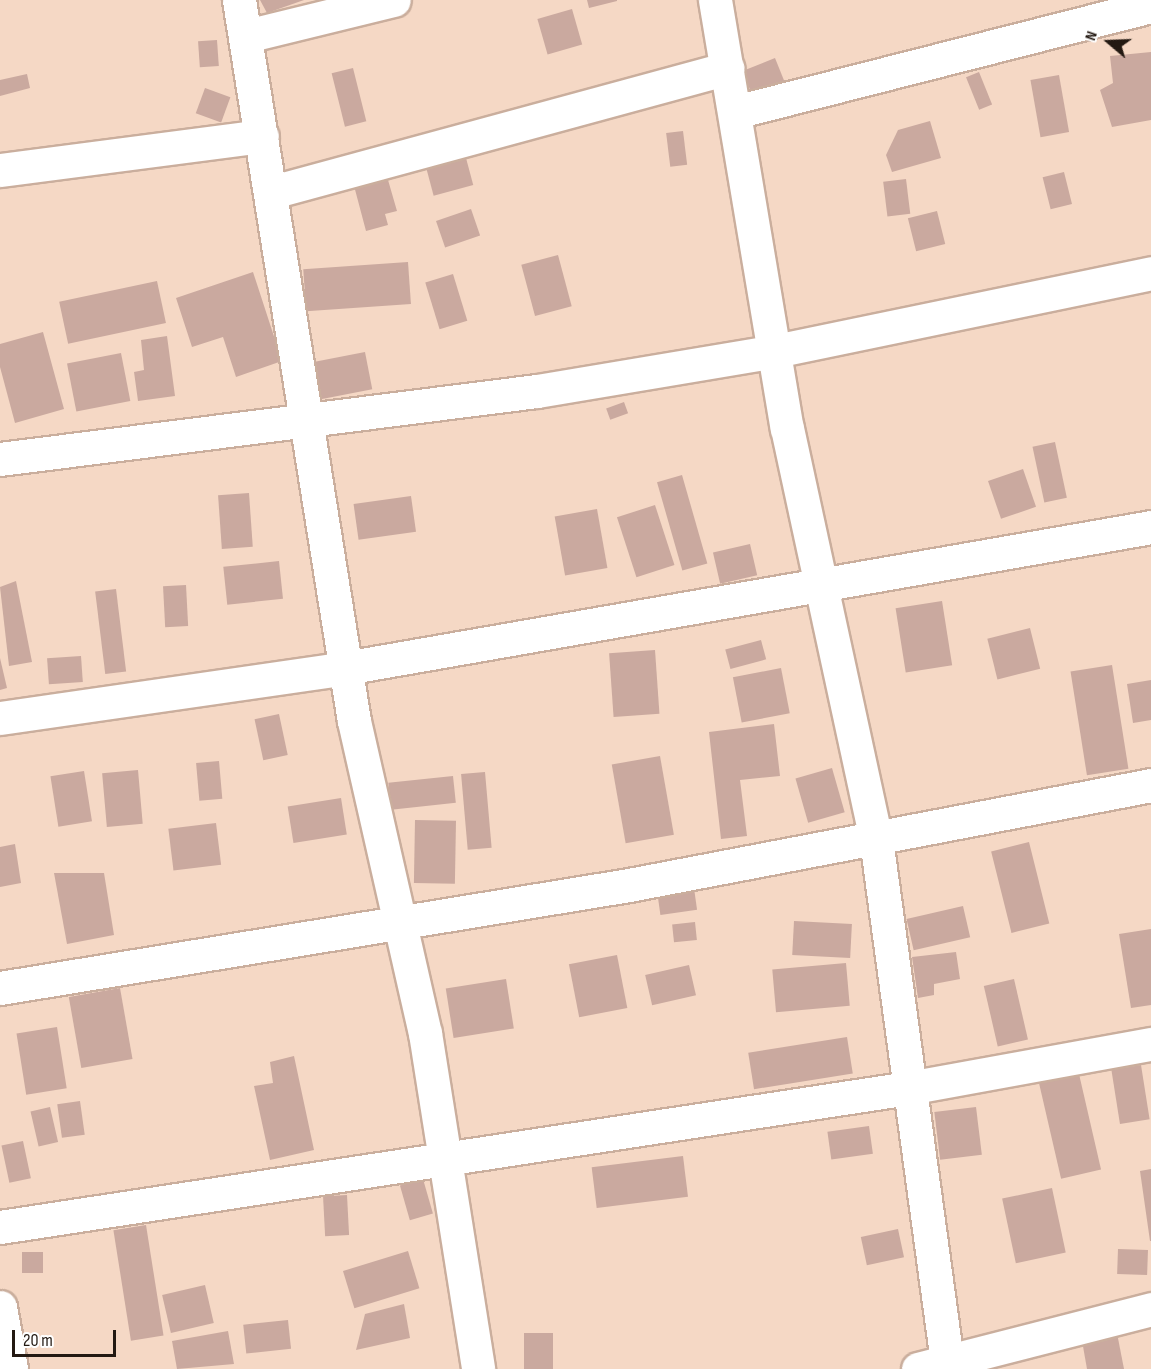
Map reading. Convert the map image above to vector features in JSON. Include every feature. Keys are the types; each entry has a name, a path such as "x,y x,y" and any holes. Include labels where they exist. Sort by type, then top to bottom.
{"street":[{"path":"239,0 272,192 345,668 400,922 445,1157 478,1369"},
{"path":"246,36 394,0"},
{"path":"715,0 795,471 824,584 836,665 876,839 908,1088 937,1368 1151,1309"},
{"path":"735,112 1151,6"},
{"path":"272,192 727,68"},
{"path":"0,170 262,136"},
{"path":"0,459 308,422 775,351 1151,273"},
{"path":"0,718 345,668 1151,526"},
{"path":"0,988 400,922 876,839 1151,785"},
{"path":"0,1227 445,1157 908,1088 1151,1044"},
{"path":"0,1307 11,1369"}],"building":[{"path":"260,0 304,0 267,13"},
{"path":"587,0 617,0 617,1 589,8"},
{"path":"572,9 582,45 548,54 537,19"},
{"path":"217,40 219,66 200,67 198,41"},
{"path":"1151,52 1151,120 1112,127 1100,90 1113,83 1110,56"},
{"path":"775,58 786,85 753,98 743,71"},
{"path":"353,68 366,121 345,127 332,73"},
{"path":"979,72 992,104 979,110 966,77"},
{"path":"27,74 30,88 0,96 0,80"},
{"path":"1059,75 1069,132 1041,137 1030,80"},
{"path":"205,88 230,97 221,123 196,113"},
{"path":"930,121 941,158 892,172 886,155 898,130"},
{"path":"683,131 687,165 670,167 666,133"},
{"path":"466,158 473,185 434,196 426,169"},
{"path":"1064,172 1072,204 1051,209 1043,177"},
{"path":"386,173 397,211 385,214 388,225 366,231 353,182"},
{"path":"906,179 910,214 887,217 883,182"},
{"path":"471,209 480,235 445,248 436,221"},
{"path":"937,211 945,244 916,251 908,218"},
{"path":"558,255 572,306 535,316 521,265"},
{"path":"408,262 411,304 306,311 303,269"},
{"path":"253,272 282,361 236,377 223,337 192,347 176,298"},
{"path":"453,274 467,321 440,329 425,282"},
{"path":"157,281 166,323 68,344 59,302"},
{"path":"43,332 64,409 15,423 0,367 0,344"},
{"path":"167,336 175,396 138,401 134,372 144,370 141,340"},
{"path":"365,352 372,389 318,400 311,362"},
{"path":"121,353 130,401 76,412 67,363"},
{"path":"624,402 628,413 610,420 606,408"},
{"path":"1055,442 1067,498 1044,503 1033,447"},
{"path":"1023,469 1036,507 1001,519 988,481"},
{"path":"682,475 707,563 682,571 657,482"},
{"path":"249,493 253,547 222,549 218,495"},
{"path":"411,496 416,532 359,540 354,504"},
{"path":"655,505 674,565 636,577 617,517"},
{"path":"597,509 607,568 565,576 555,516"},
{"path":"750,544 757,575 720,584 713,553"},
{"path":"279,561 283,599 227,605 223,567"},
{"path":"16,581 32,662 9,666 0,587"},
{"path":"186,585 188,626 165,627 163,586"},
{"path":"116,589 126,671 105,674 95,592"},
{"path":"942,601 952,665 906,673 896,608"},
{"path":"1030,628 1040,669 997,679 987,639"},
{"path":"761,640 766,659 730,669 725,650"},
{"path":"655,650 659,714 614,717 609,653"},
{"path":"81,656 83,682 49,684 47,658"},
{"path":"0,658 7,688 0,690"},
{"path":"1112,665 1128,769 1087,775 1071,672"},
{"path":"781,668 790,713 742,723 733,677"},
{"path":"1151,680 1151,720 1133,723 1127,684"},
{"path":"279,714 288,755 263,760 255,719"},
{"path":"774,724 780,776 740,780 747,836 721,839 709,732"},
{"path":"660,756 674,835 626,843 612,765"},
{"path":"219,761 222,799 199,801 196,763"},
{"path":"832,768 845,812 808,823 795,778"},
{"path":"138,770 143,824 107,827 102,773"},
{"path":"84,771 92,821 58,827 50,776"},
{"path":"485,772 492,848 468,850 461,774"},
{"path":"453,776 456,803 391,810 388,783"},
{"path":"341,798 347,835 293,843 288,806"},
{"path":"415,820 456,821 455,884 414,883"},
{"path":"216,823 221,865 173,871 168,829"},
{"path":"1029,842 1049,924 1011,933 991,851"},
{"path":"15,844 21,883 0,887 0,847"},
{"path":"54,873 104,873 114,935 67,944"},
{"path":"694,888 697,910 660,915 657,893"},
{"path":"963,906 970,937 914,950 906,919"},
{"path":"794,921 852,924 850,958 792,955"},
{"path":"695,922 697,940 674,942 672,924"},
{"path":"1151,929 1151,1005 1131,1008 1119,934"},
{"path":"956,952 960,979 934,984 934,995 918,998 912,957"},
{"path":"617,955 627,1008 579,1017 569,964"},
{"path":"846,963 850,1006 776,1012 772,969"},
{"path":"689,965 696,995 652,1005 645,975"},
{"path":"506,979 514,1028 454,1038 446,989"},
{"path":"1014,979 1028,1039 998,1046 984,986"},
{"path":"120,988 133,1059 81,1068 69,997"},
{"path":"57,1027 67,1088 26,1095 17,1033"},
{"path":"847,1037 853,1074 754,1089 748,1053"},
{"path":"294,1056 314,1150 270,1160 254,1086 273,1083 270,1062"},
{"path":"1141,1065 1150,1119 1120,1124 1111,1070"},
{"path":"1079,1074 1101,1169 1061,1179 1039,1083"},
{"path":"80,1101 85,1135 62,1138 57,1104"},
{"path":"50,1107 58,1142 39,1147 31,1111"},
{"path":"976,1107 982,1155 940,1160 934,1112"},
{"path":"869,1126 873,1154 831,1160 827,1132"},
{"path":"23,1141 31,1178 9,1183 1,1146"},
{"path":"683,1156 688,1197 597,1208 592,1167"},
{"path":"1151,1169 1151,1241 1150,1241 1140,1171"},
{"path":"423,1179 433,1214 410,1220 400,1186"},
{"path":"1052,1188 1066,1253 1016,1263 1002,1199"},
{"path":"347,1195 349,1235 325,1236 323,1196"},
{"path":"146,1225 164,1336 131,1341 113,1230"},
{"path":"898,1229 904,1257 867,1265 861,1237"},
{"path":"1118,1249 1148,1250 1147,1275 1117,1274"},
{"path":"408,1251 419,1288 354,1308 343,1271"},
{"path":"22,1252 43,1252 43,1273 22,1273"},
{"path":"205,1285 214,1323 171,1333 162,1295"},
{"path":"404,1304 410,1338 356,1350 365,1314"},
{"path":"288,1320 291,1349 246,1354 243,1325"},
{"path":"1116,1328 1124,1369 1087,1369 1081,1335"},
{"path":"228,1331 234,1364 177,1369 172,1341"},
{"path":"524,1333 553,1333 553,1369 524,1369"}]}
